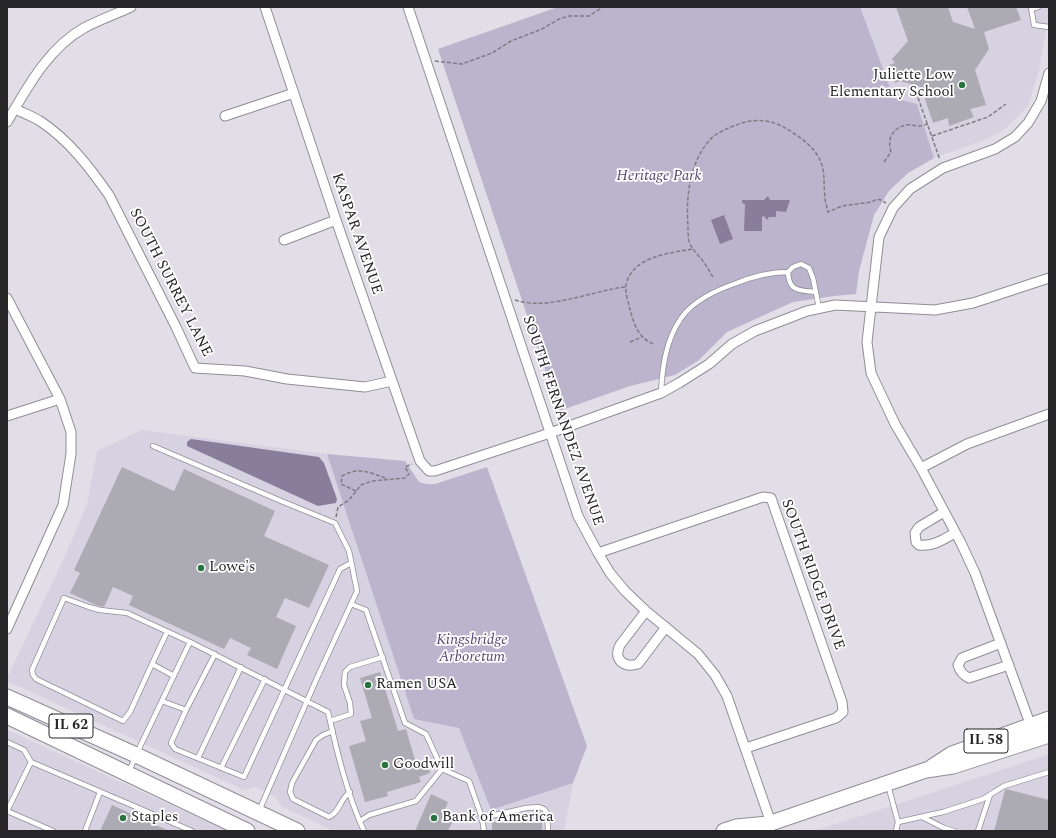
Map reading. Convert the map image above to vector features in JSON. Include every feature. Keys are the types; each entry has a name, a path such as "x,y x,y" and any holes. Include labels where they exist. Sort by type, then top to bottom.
{"main road":[{"name":"IL 62","path":"7,697 136,755 297,831"},
{"name":"IL 62","path":"7,716 128,774 231,828 247,831"},
{"name":"IL 58","path":"926,770 952,754 1049,719"},
{"name":"IL 58","path":"757,831 771,823 926,770 953,766 1042,737"},
{"name":"IL 58","path":"724,831 736,827 771,823"}],"street":[{"path":"7,122 39,71 56,49 83,29 132,7"},
{"name":"KASPAR AVENUE","path":"265,7 336,220 423,465"},
{"name":"SOUTH FERNANDEZ AVENUE","path":"408,7 578,516 610,573 625,591 646,611 698,654 715,675 727,696 771,823"},
{"path":"1042,737 1030,725 975,573 921,468 895,424 870,373 867,342 879,237 893,208 910,189 943,168 995,149 1015,137 1028,123 1041,101 1049,73"},
{"path":"225,116 294,93"},
{"name":"SOUTH SURREY LANE","path":"15,109 39,120 64,139 109,195 176,327 195,368 245,371 287,379 365,387 392,381"},
{"path":"284,240 336,220"},
{"path":"423,465 429,471 435,471 550,434 661,393 709,364 732,344 755,331 807,311 835,305 935,310 973,303 1049,278"},
{"path":"7,298 60,399 71,432 69,474 63,505 7,629"},
{"path":"7,416 60,399"},
{"path":"921,468 967,444 1049,414"},
{"name":"SOUTH RIDGE DRIVE","path":"598,553 763,497 771,498 842,702 843,712 836,718 746,748"},
{"path":"944,512 918,527 915,533 916,542 919,546 936,544 955,533"},
{"path":"7,605 16,609"},
{"path":"646,611 620,645 618,656 621,662 632,666 638,664 666,627"},
{"path":"1001,643 962,658 958,665 959,670 964,676 969,678 1009,665"}],"lane":[{"path":"1038,7 1031,8 1034,25 1049,27"},
{"path":"661,393 664,361 668,344 676,325 686,311 704,297 722,288 751,277 788,272 793,267 801,264 809,268 813,278 819,308"},
{"path":"788,272 788,279 791,286 796,290 816,292"},
{"path":"154,446 280,501 335,523 348,550 357,591 259,813"},
{"path":"215,654 171,743 175,749 244,777 340,569 351,563"},
{"path":"167,632 130,712 124,721 36,679 33,675 32,670 64,598 89,608 127,613 190,642 328,712 350,792 364,831"},
{"path":"351,604 366,610 406,723 426,734 442,769 469,781 482,818 484,831"},
{"path":"128,774 190,642"},
{"path":"330,721 351,714 350,703 344,685 344,672 350,667 383,657"},
{"path":"152,664 174,676"},
{"path":"198,758 241,667"},
{"path":"221,768 265,679"},
{"path":"162,701 186,710"},
{"path":"332,731 316,740 292,783 290,792 293,799 329,817 335,814 344,797 350,792"},
{"path":"7,742 24,750 31,762 192,831"},
{"path":"31,762 7,811 53,831"},
{"path":"360,822 369,815 416,801 442,769"},
{"path":"898,822 949,810 983,799 1004,786 1049,772"},
{"path":"887,783 898,822 896,831"},
{"path":"85,831 100,792"},
{"path":"978,831 990,795"},
{"path":"482,818 526,808 539,807 548,813 548,831"},
{"path":"922,817 944,828 954,831"}],"path":[{"path":"425,60 462,64 492,53 511,41 542,29 559,19 569,16 589,16 603,7"},
{"path":"916,92 943,168"},
{"path":"932,136 988,117 1006,104"},
{"path":"712,277 689,241 687,205 694,167 708,142 718,133 744,122 758,120 779,124 800,137 811,148 819,158 824,170 824,196 828,212 846,205 872,202 878,199 893,208"},
{"path":"884,162 891,152 889,140 892,133 896,129 906,125 920,126 928,124"},
{"path":"653,344 642,337 634,324 630,311 626,286 628,278 649,259 693,249"},
{"path":"514,300 526,304 544,304 626,286"},
{"path":"630,342 642,337"},
{"path":"335,523 338,507 349,500 361,484 372,481 405,478 409,474 405,467 423,465"},
{"path":"356,491 341,484 342,476 354,470 390,479"}],"shaded area":[{"name":"Juliette Low Elementary School","path":"860,7 1049,7 1049,21 1039,71 1028,106 1005,129 987,139 934,158 917,104 894,98"},
{"path":"768,196 770,200 790,200 786,212 776,211 776,217 769,217 767,220 764,216 762,217 762,231 744,231 745,204 742,203 742,200 764,200"},
{"path":"724,215 733,239 720,244 711,220"},
{"path":"142,430 327,454 414,719 459,728 491,810 573,783 564,831 333,831 281,806 276,797 256,787 244,790 7,681 7,678 66,554 87,504 97,451"},
{"path":"191,439 319,457 324,463 337,499 336,503 318,506 187,446 187,442"},
{"path":"7,730 217,826 227,831 7,831"},
{"path":"1049,754 1049,831 814,831 882,809"}],"green space":[{"name":"Heritage Park","path":"558,7 860,7 894,98 917,104 934,158 908,173 889,191 874,215 859,271 856,294 793,302 727,332 699,360 675,375 630,386 559,411 438,49"},
{"name":"Kingsbridge Arboretum","path":"327,454 405,461 419,482 427,484 435,484 487,467 587,746 573,783 491,810 459,728 414,719"}],"building":[{"path":"896,7 948,7 953,22 975,29 967,7 1016,7 1021,20 984,32 989,49 975,70 986,105 970,109 974,117 949,126 948,118 933,123 921,87 900,81 895,83 889,65 895,63 892,59 908,41"},
{"name":"Lowe's","path":"122,467 174,491 184,469 275,511 264,536 329,565 309,608 285,598 276,617 296,626 277,669 247,655 251,648 230,638 224,649 129,605 133,596 113,587 104,607 70,593 80,573 74,570"},
{"name":"Goodwill","path":"380,672 398,731 406,729 417,767 428,764 430,773 419,777 421,782 387,792 388,796 365,802 349,746 366,741 360,721 372,718 360,678"},
{"path":"1006,789 1049,800 1049,831 994,831"},
{"name":"Bank of America","path":"431,794 448,802 442,816 453,821 448,831 415,831"},
{"name":"Staples","path":"112,805 169,831 100,831"},
{"path":"492,822 542,823 542,831 492,831"}],"place":[{"name":"Juliette Low Elementary School","path":"962,85"},
{"name":"Lowe's","path":"201,568"},
{"name":"Ramen USA","path":"368,685"},
{"name":"Goodwill","path":"385,765"},
{"name":"Staples","path":"123,818"},
{"name":"Bank of America","path":"434,818"}]}
